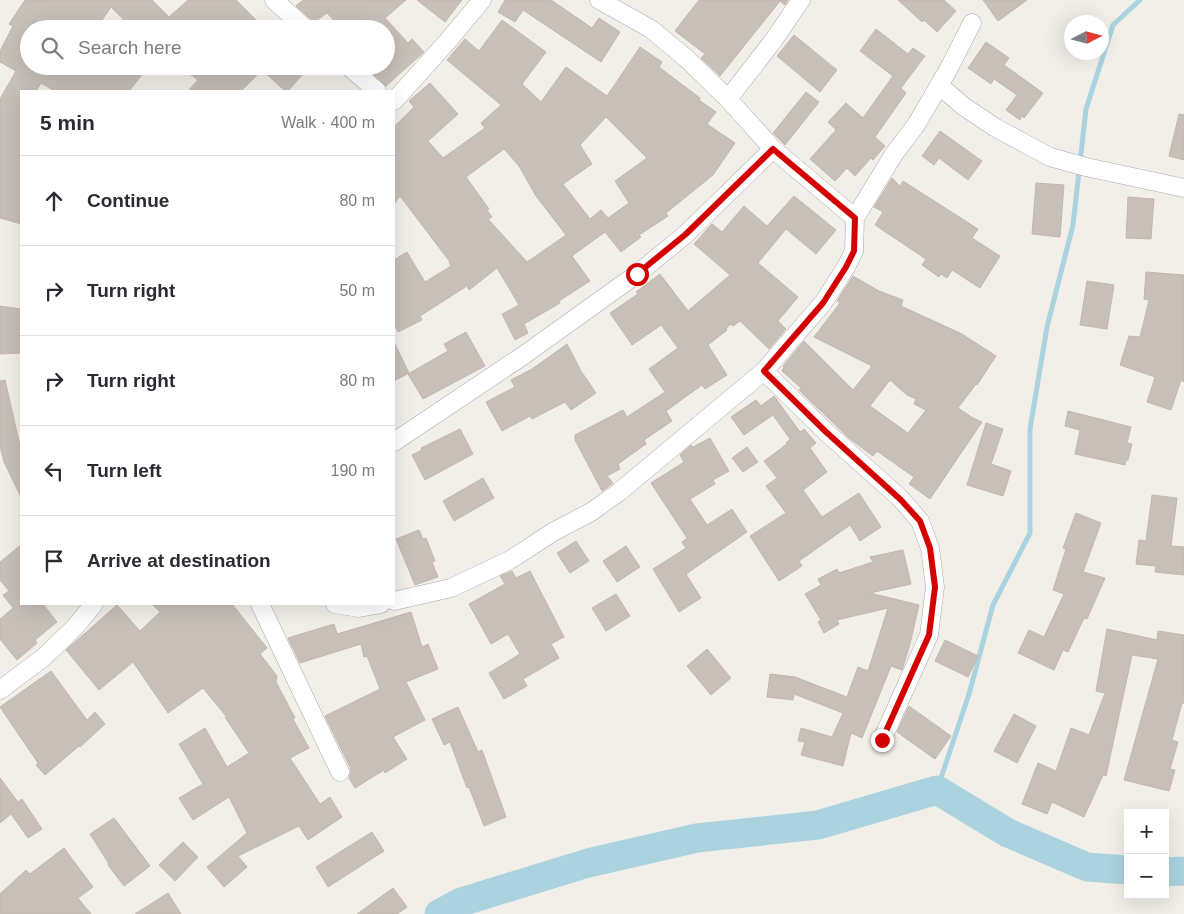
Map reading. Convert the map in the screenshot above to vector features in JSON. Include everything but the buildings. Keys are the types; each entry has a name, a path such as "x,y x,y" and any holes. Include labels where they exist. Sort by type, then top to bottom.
{"street":[{"path":"274,0 296,20"},
{"path":"395,100 448,42 482,0"},
{"path":"599,0 651,29 687,59 728,99 773,149 855,218"},
{"path":"728,99 773,41 801,0"},
{"path":"395,601 451,588 510,560 553,532 591,512 618,492 764,371 823,303 846,267 854,251 855,218 894,154 916,125 972,23"},
{"path":"358,75 376,90"},
{"path":"939,85 964,106 996,128 1050,157 1086,167 1184,188"},
{"path":"395,441 524,355 637,274 686,234 773,149"},
{"path":"764,371 825,431 901,500 920,521 930,548 935,587 929,635 882,740"},
{"path":"0,690 44,657 75,627 93,605"},
{"path":"260,605 340,772"},
{"path":"341,605 359,608 376,605"}],"waterway":[{"path":"937,790 969,694 993,605 1030,533 1030,429 1047,327 1073,225 1086,109 1113,25 1140,0"},
{"path":"439,914 461,902 588,863 697,838 818,825 937,790 1008,833 1087,867 1124,870"},
{"path":"1169,872 1184,871"}],"route":[{"path":"637,274 686,234 773,149 855,218 854,251 846,267 823,303 764,371 825,431 901,500 920,521 930,548 935,587 929,635 882,740"}]}
